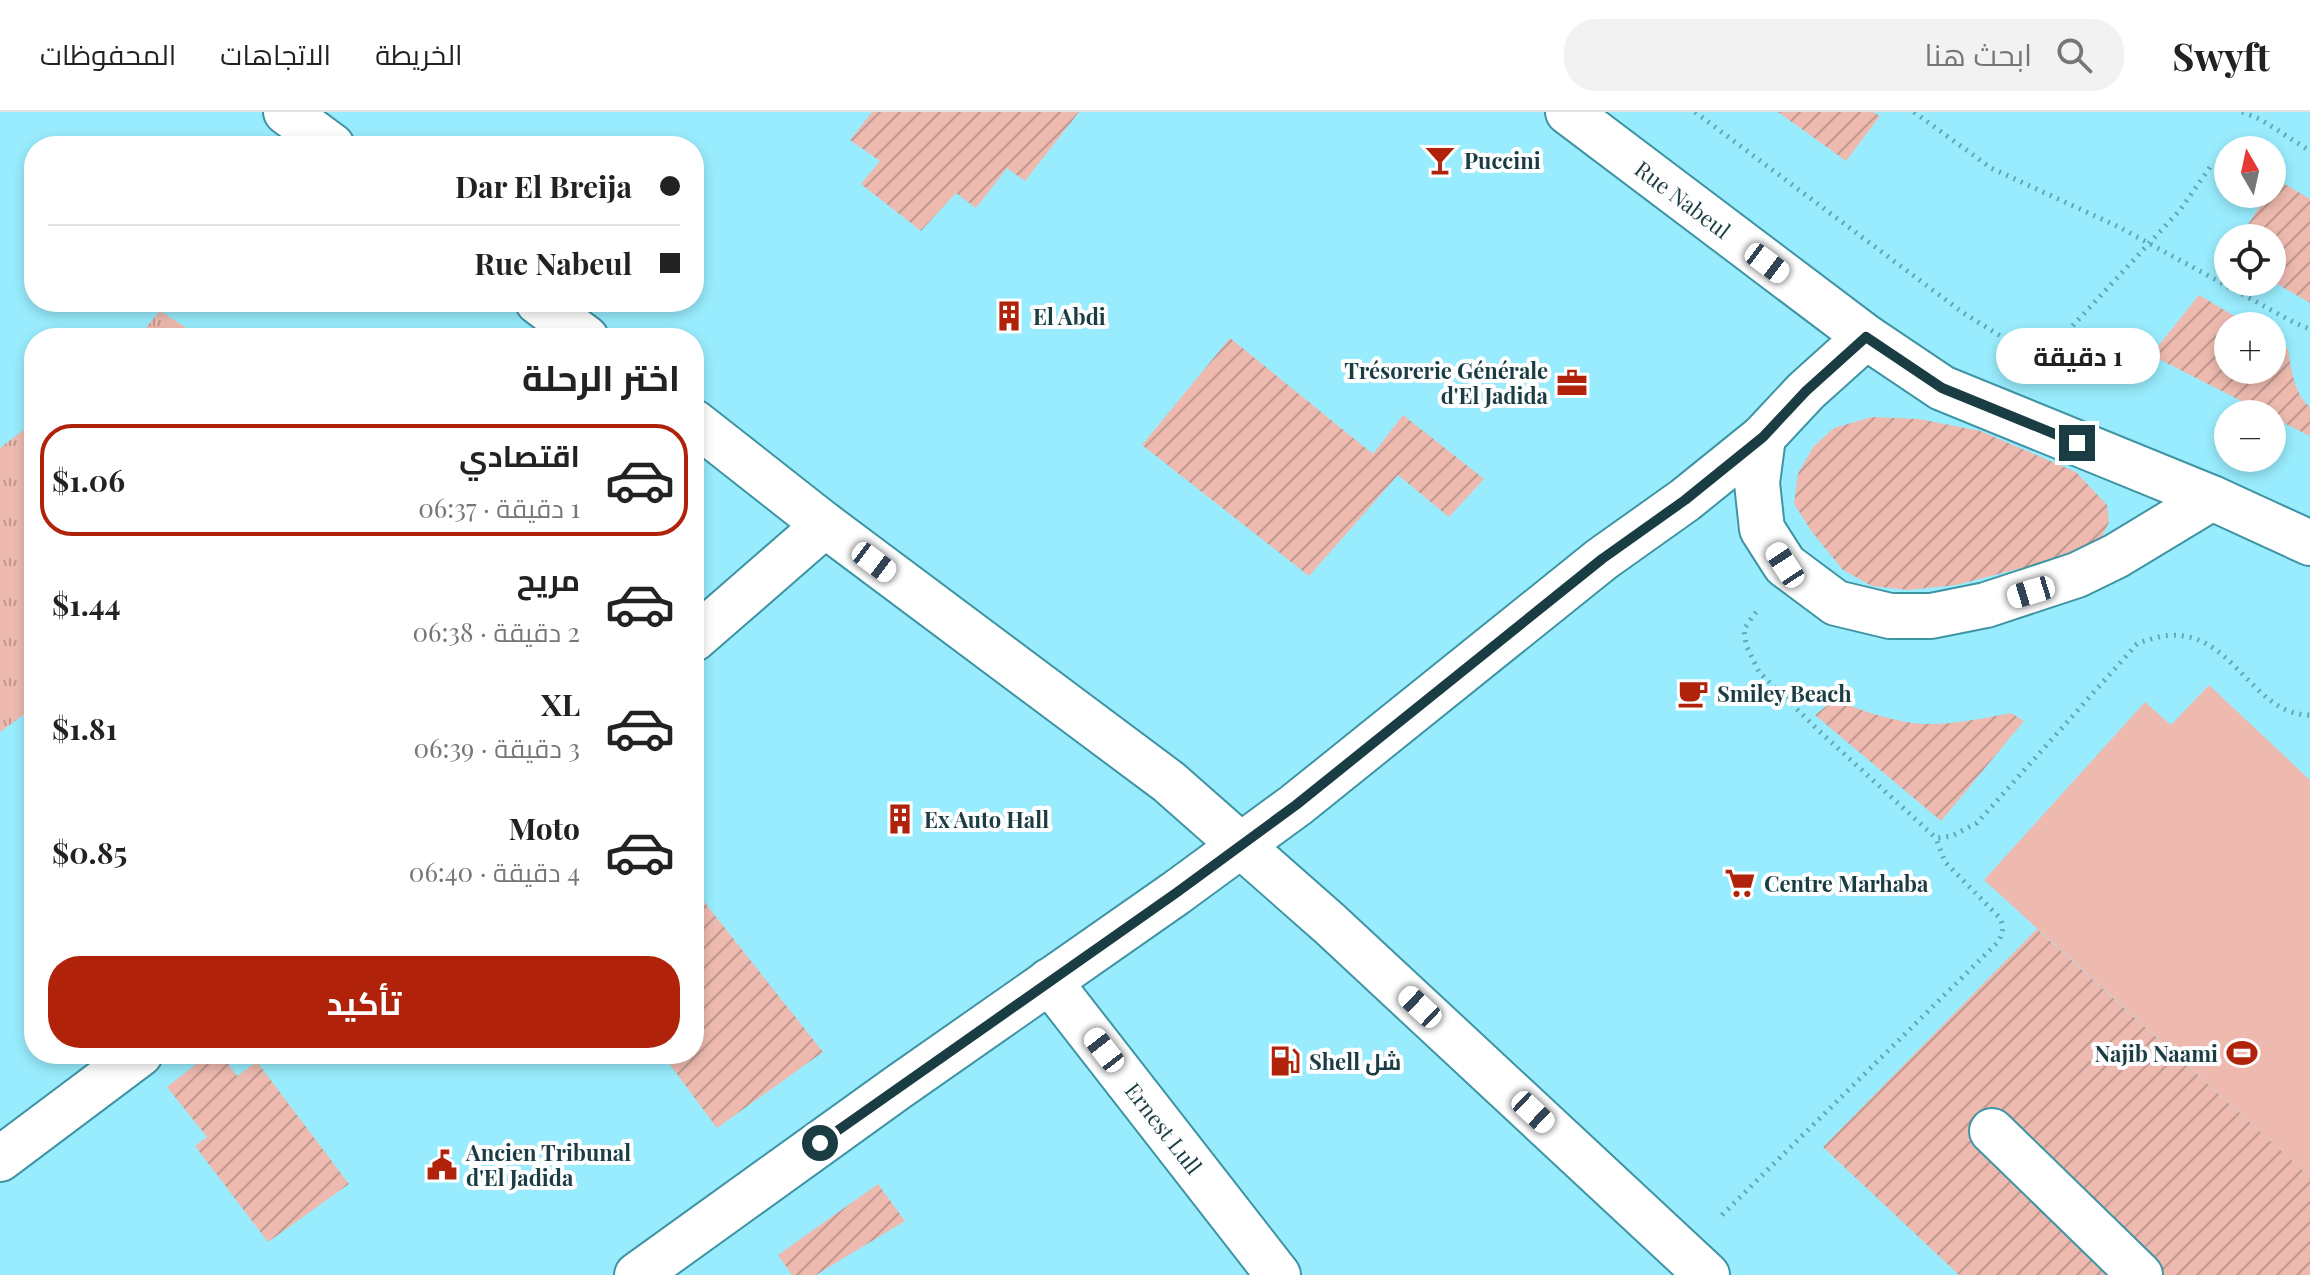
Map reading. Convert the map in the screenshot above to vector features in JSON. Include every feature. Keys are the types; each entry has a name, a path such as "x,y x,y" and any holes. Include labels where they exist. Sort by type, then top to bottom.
{"street":[{"path":"286,112 318,136"},
{"name":"Rue Nabeul","path":"1568,112 1866,337 1942,388 2212,498 2310,543"},
{"path":"551,312 573,328"},
{"path":"637,1275 1296,805 1602,559 1685,500 1763,437 1806,391 1866,337"},
{"path":"704,430 825,525 1169,782 1330,924 1695,1264"},
{"path":"1763,437 1757,483 1762,529 1785,565 1836,603 1890,616 1931,616 1986,605 2077,575 2116,556 2212,498"},
{"path":"704,630 825,525"},
{"name":"Ernest Lull","path":"1049,981 1278,1275"},
{"path":"0,1159 127,1064"},
{"path":"1992,1131 2140,1275"}],"path":[{"path":"1695,112 1962,312 2052,369"},
{"path":"1914,112 1991,168 2149,243 2310,329"},
{"path":"2242,112 2260,119 2310,151"},
{"path":"2040,361 2180,210 2213,163"},
{"path":"1695,1264 1809,1131 2003,934 2000,918 1945,862 1936,838 1759,672 1746,645 1744,629 1751,616 1799,574"},
{"path":"1936,838 1952,836 1977,823 2137,644 2157,635 2178,635 2211,644 2272,701 2292,713 2310,715"}],"green space":[{"path":"872,112 1079,112 1025,181 1007,168 976,208 956,193 921,231 861,184 880,161 850,140"},
{"path":"1778,112 1873,112 1880,116 1846,161"},
{"path":"2286,185 2310,199 2310,303 2286,289 2286,224 2248,224 2259,208 2286,208"},
{"path":"2199,295 2228,312 2214,312 2214,384 2286,384 2286,348 2297,388 2310,407 2310,436 2286,424 2286,400 2239,400 2151,355"},
{"path":"162,312 186,328 146,328"},
{"path":"1230,338 1373,454 1403,415 1484,479 1449,517 1398,475 1309,576 1142,445"},
{"path":"1872,417 1919,419 1980,431 2076,472 2107,505 2109,522 2102,537 2088,551 1956,585 1908,590 1872,586 1843,570 1794,504 1798,474 1813,447 1834,428"},
{"path":"24,430 24,714 0,732 0,448"},
{"name":"Najib Naami","path":"2209,685 2310,780 2310,1177 1984,880 2145,702 2171,725"},
{"path":"1834,700 1912,723 1949,723 2011,713 2024,721 1941,821 1815,715"},
{"path":"704,902 823,1052 717,1128 669,1064 704,1064"},
{"path":"2037,929 2310,1177 2310,1275 1959,1275 1823,1147"},
{"path":"196,1064 228,1064 237,1076 259,1064 349,1184 268,1242 195,1146 207,1137 167,1087"},
{"path":"878,1184 905,1221 816,1275 792,1275 778,1255"}],"place":[{"name":"Puccini","path":"1440,160"},
{"name":"El Abdi","path":"1009,316"},
{"name":"Trésorerie Générale d'El Jadida","path":"1572,383"},
{"name":"Smiley Beach","path":"1693,693"},
{"name":"Ex Auto Hall","path":"900,819"},
{"name":"Centre Marhaba","path":"1740,883"},
{"name":"Najib Naami","path":"2242,1053"},
{"name":"Shell شل","path":"1285,1061"},
{"name":"Ancien Tribunal d'El Jadida","path":"442,1165"}],"route":[{"path":"820,1143 1296,805 1602,559 1685,500 1763,437 1806,391 1866,337 1942,388 2077,443"}]}
